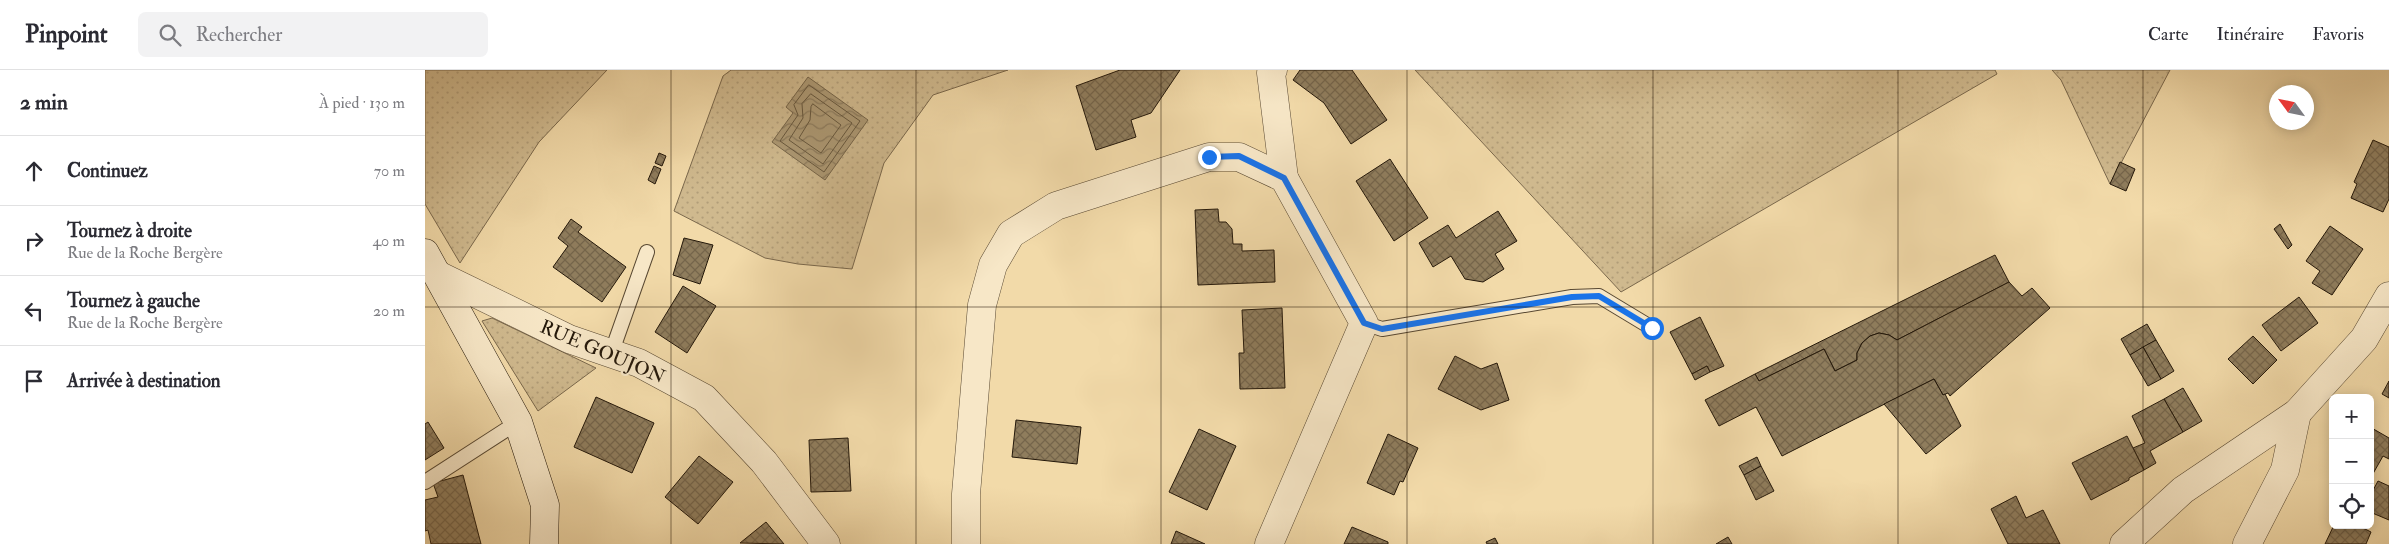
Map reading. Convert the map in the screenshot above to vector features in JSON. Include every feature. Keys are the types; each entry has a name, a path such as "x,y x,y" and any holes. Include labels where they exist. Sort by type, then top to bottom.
{"street":[{"path":"1269,544 1364,323 1284,178 1271,73 1273,70"},
{"path":"966,544 966,494 982,305 993,265 1011,234 1056,206 1209,157 1239,156 1284,178"},
{"path":"431,264 518,422 545,505 544,544"},
{"name":"RUE GOUJON","path":"431,264 569,339 639,363 704,398 764,462 826,544"},
{"path":"2124,544 2183,490 2297,413 2364,339 2389,296"},
{"path":"2247,544 2285,470 2297,413"}],"lane":[{"path":"611,354 647,252"},
{"path":"1364,323 1382,329 1572,297 1599,296 1652,328"},
{"path":"425,482 518,422"}],"shaded area":[{"path":"425,70 607,70 539,142 460,263 425,204"},
{"path":"731,70 1008,70 933,95 884,163 852,269 798,264 765,258 674,211 723,76"},
{"path":"1415,70 1995,70 1997,74 1621,292"},
{"path":"2052,70 2170,70 2110,184 2061,80"},
{"path":"492,318 596,368 538,411 482,321"}],"water":[{"path":"808,77 868,120 825,180 772,142 793,113 786,107"}],"building":[{"path":"1120,70 1180,70 1151,113 1131,120 1136,137 1096,150 1076,86"},
{"path":"1300,70 1352,70 1387,120 1351,144 1324,103 1293,80"},
{"path":"2373,140 2389,147 2389,199 2383,212 2351,198 2357,184 2354,182"},
{"path":"659,153 666,156 662,166 655,163"},
{"path":"1390,159 1428,218 1394,241 1356,181"},
{"path":"2120,162 2135,169 2126,191 2110,184"},
{"path":"654,166 661,169 655,184 648,180"},
{"path":"1218,209 1219,222 1226,222 1232,229 1233,244 1242,244 1242,251 1274,250 1275,282 1198,285 1195,210"},
{"path":"1498,211 1517,241 1495,254 1504,269 1483,282 1465,279 1451,256 1433,267 1419,243 1448,225 1456,238"},
{"path":"571,219 582,227 578,232 626,267 602,302 553,267 568,246 558,238"},
{"path":"2280,224 2292,245 2288,249 2274,229"},
{"path":"2330,226 2363,249 2332,295 2312,283 2320,271 2306,261"},
{"path":"684,238 713,245 700,284 673,275"},
{"path":"1995,255 2009,282 1897,340 1889,335 1879,333 1870,336 1862,343 1857,353 1857,360 1835,371 1824,349 1759,381 1755,374"},
{"path":"2009,282 2022,296 2032,288 2050,308 1950,396 1948,393 1943,395 1934,379 1782,456 1756,407 1719,426 1705,400 1755,374 1759,381 1824,349 1835,371 1857,360 1857,353 1862,343 1870,336 1879,333 1889,335 1897,340"},
{"path":"683,286 716,306 687,353 655,332"},
{"path":"2299,297 2318,323 2281,351 2262,325"},
{"path":"1282,308 1285,388 1240,389 1239,353 1244,353 1242,310"},
{"path":"1700,317 1724,366 1710,372 1707,366 1692,374 1670,332"},
{"path":"2147,324 2156,340 2130,355 2121,339"},
{"path":"2253,336 2277,360 2253,384 2228,359"},
{"path":"2156,340 2174,371 2161,379 2143,347"},
{"path":"2143,347 2161,379 2148,386 2130,355"},
{"path":"1455,356 1481,369 1497,363 1509,400 1481,410 1438,389"},
{"path":"1707,366 1710,372 1695,380 1692,374"},
{"path":"1934,379 1943,395 1945,394 1961,426 1926,454 1884,404"},
{"path":"2389,381 2389,398 2382,394"},
{"path":"2183,388 2202,421 2183,432 2164,399"},
{"path":"596,397 654,423 632,473 574,447"},
{"path":"2164,399 2183,432 2150,451 2156,463 2144,470 2133,448 2145,443 2132,416"},
{"path":"1016,420 1081,427 1077,464 1012,457"},
{"path":"428,422 444,448 425,460 425,424"},
{"path":"1199,429 1236,446 1207,510 1169,492"},
{"path":"2374,429 2389,438 2389,459 2383,456 2374,472"},
{"path":"1388,434 1418,448 1403,482 1400,481 1394,495 1367,483"},
{"path":"2127,436 2144,470 2091,500 2072,463"},
{"path":"848,438 851,491 811,492 809,440"},
{"path":"699,456 733,482 698,524 665,497"},
{"path":"1757,457 1761,466 1744,475 1739,466"},
{"path":"1761,466 1774,491 1756,500 1744,475"},
{"path":"463,475 481,544 431,544 428,530 425,531 425,500 438,497 433,483"},
{"path":"2378,481 2389,486 2389,520 2374,514 2374,488"},
{"path":"2016,496 2026,518 2043,510 2060,544 2008,544 1991,509"},
{"path":"766,522 784,544 740,543"},
{"path":"1352,527 1388,542 1388,544 1344,544"},
{"path":"2332,529 2365,529 2371,532 2366,544 2325,544"},
{"path":"1176,531 1205,544 1171,544"},
{"path":"1728,537 1732,544 1716,544"},
{"path":"1495,538 1498,544 1487,544 1486,542"}],"route":[{"path":"1209,157 1239,156 1284,178 1364,323 1382,329 1572,297 1599,296 1652,328"}]}
